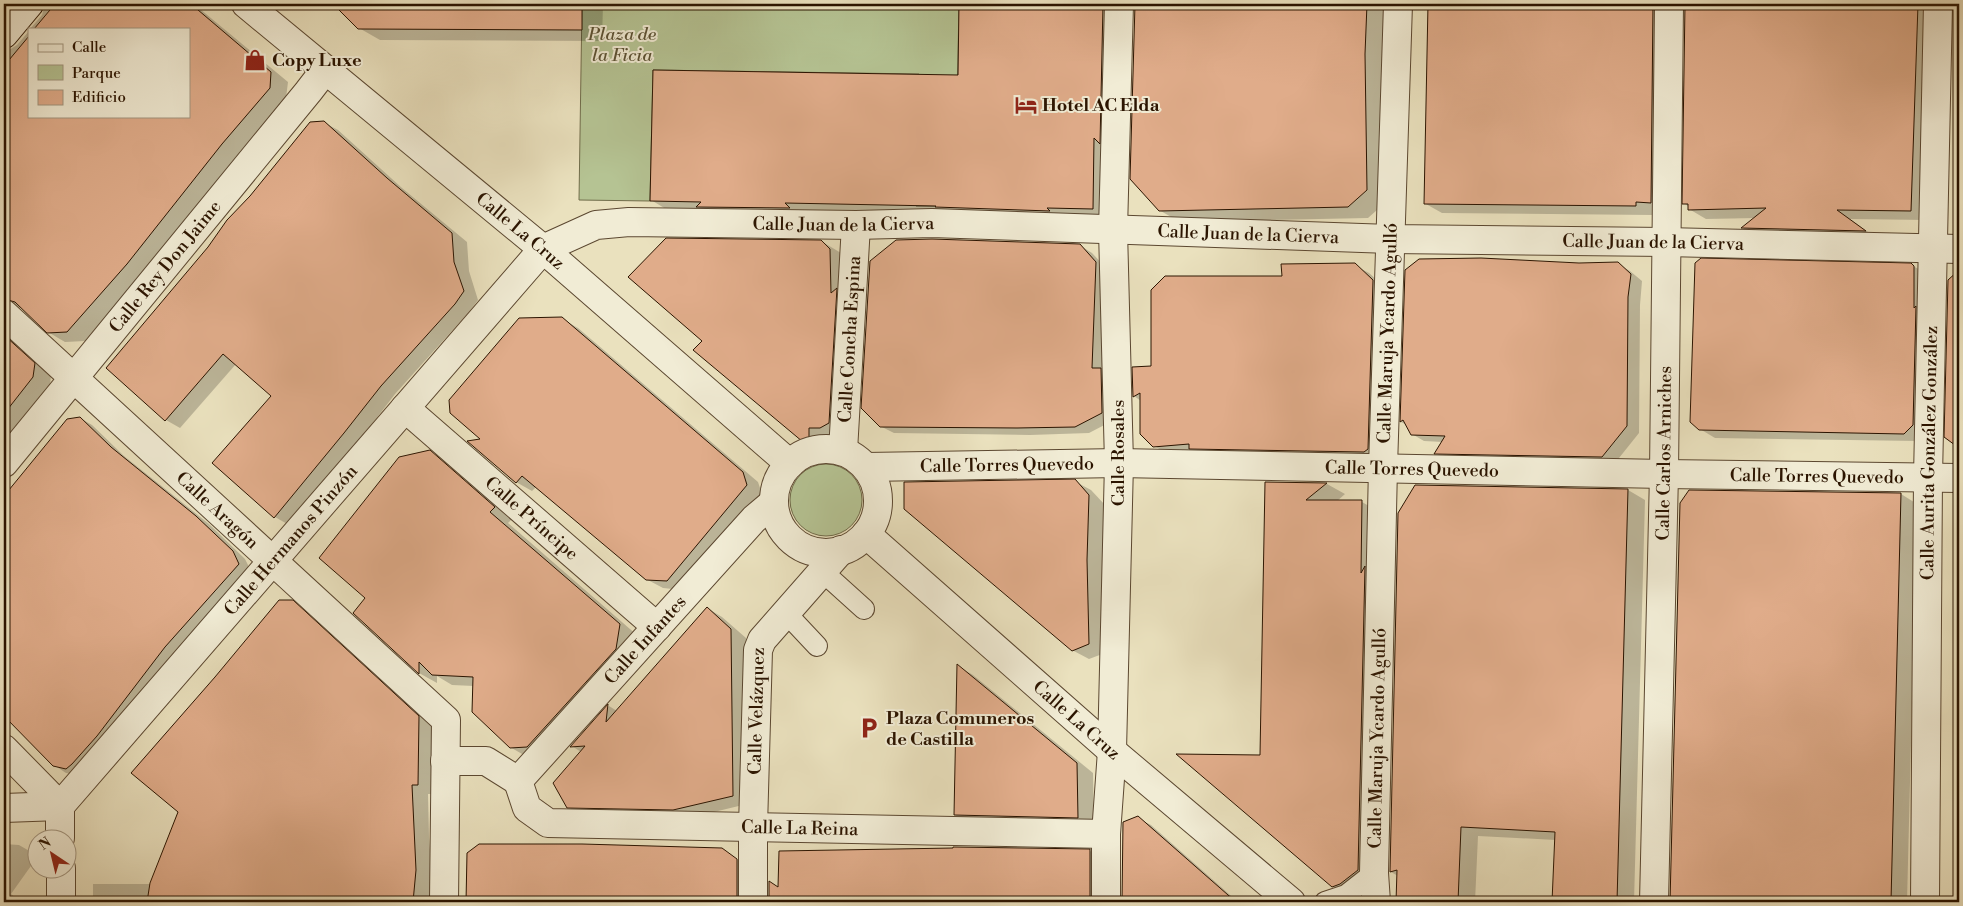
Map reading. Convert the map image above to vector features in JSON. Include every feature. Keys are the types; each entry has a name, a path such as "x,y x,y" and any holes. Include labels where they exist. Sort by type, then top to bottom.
{"street":[{"path":"4,34 29,4"},
{"name":"Calle La Cruz","path":"246,4 543,249 790,464"},
{"name":"Calle Rosales","path":"1106,902 1106,834 1112,751 1119,463 1113,230 1119,4"},
{"name":"Calle Maruja Ycardo Agulló","path":"1376,902 1374,873 1383,467 1398,4"},
{"name":"Calle Carlos Arniches","path":"1654,902 1664,474 1669,4"},
{"name":"Calle Aurita González González","path":"1925,902 1928,477 1947,249 1938,4"},
{"name":"Calle Rey Don Jaime","path":"4,464 324,70"},
{"name":"Calle Juan de la Cierva","path":"543,249 596,225 629,222 856,225 932,223 1390,240 1666,242 1947,249"},
{"name":"Calle Concha Espina","path":"843,451 856,225"},
{"name":"Calle Hermanos Pinzón","path":"60,806 543,249"},
{"name":"Calle Aragón","path":"4,314 446,720 444,902"},
{"name":"Calle Príncipe","path":"405,408 657,627"},
{"path":"832,449 843,451 856,458 866,467 877,488 878,500 873,524 866,534 850,547 817,552 796,543 780,525 774,502 776,488 781,475 790,464 809,451 832,449"},
{"name":"Calle Torres Quevedo","path":"866,467 1119,463 1959,478"},
{"name":"Calle Infantes","path":"518,781 754,520 774,502"},
{"name":"Calle La Cruz","path":"866,534 1112,751 1291,902"},
{"name":"Calle Velázquez","path":"753,902 758,650 762,640 823,572 840,550"},
{"path":"4,749 60,806 60,828"},
{"path":"445,761 486,761 518,781"},
{"name":"Calle La Reina","path":"518,781 527,808 548,823 1106,834"},
{"path":"4,808 60,806"},
{"path":"61,878 61,902"}],"lane":[{"path":"823,572 864,609"},
{"path":"786,613 817,646"},
{"path":"1325,902 1346,895 1374,873"}],"green space":[{"name":"Plaza de la Ficia","path":"582,4 959,4 955,206 916,206 919,74 653,70 650,201 579,200"},
{"path":"826,464 846,470 856,480 862,500 856,520 846,530 826,536 806,530 796,520 790,500 796,480 806,470"}],"building":[{"path":"55,4 191,4 271,72 270,88 222,144 127,264 67,332 47,333 15,302 4,299 4,66 28,37 28,118 190,118 190,28 35,28"},
{"path":"333,4 582,4 582,30 358,29"},
{"path":"959,4 1103,4 1100,144 1094,138 1093,209 1047,208 1050,211 936,206 785,203 790,208 696,207 701,202 650,201 653,70 958,75"},
{"path":"1135,4 1367,4 1365,54 1367,190 1348,207 1159,211 1130,179"},
{"path":"1428,4 1653,4 1651,203 1636,202 1636,206 1424,204"},
{"path":"1685,4 1918,4 1911,211 1837,210 1866,231 1741,228 1766,208 1688,210 1688,204 1682,204"},
{"path":"324,121 452,233 454,262 464,291 455,304 381,386 274,518 212,463 271,396 223,354 165,421 106,368 310,122"},
{"path":"666,238 821,240 830,249 831,293 837,288 829,423 820,428 809,428 809,447 693,350 702,341 628,277"},
{"path":"932,239 1080,244 1096,262 1092,368 1101,368 1102,413 1075,427 880,427 861,408 870,261 896,240"},
{"path":"1481,258 1579,263 1618,262 1631,274 1628,297 1627,426 1602,457 1434,454 1445,436 1411,435 1403,420 1400,422 1405,270 1419,259"},
{"path":"1701,258 1911,263 1914,266 1914,308 1916,306 1913,425 1904,434 1699,430 1690,422 1695,263"},
{"path":"1355,263 1373,280 1368,449 1364,452 1189,449 1189,444 1153,447 1140,434 1140,393 1133,397 1132,367 1151,366 1151,290 1165,276 1282,276 1281,264"},
{"path":"1959,270 1959,448 1944,437 1948,280"},
{"path":"562,317 743,472 747,485 667,581 646,580 522,476 516,483 467,441 480,439 450,413 449,400 519,318"},
{"path":"4,335 35,363 33,377 4,414"},
{"path":"80,417 111,447 196,516 233,551 239,564 165,647 97,736 66,769 53,766 4,716 4,496 67,419"},
{"path":"430,450 495,507 490,512 620,624 616,649 527,747 510,748 472,712 473,677 432,675 419,662 419,674 353,613 365,598 319,558 399,457"},
{"path":"1075,479 1089,495 1087,560 1089,644 1072,651 904,509 904,482"},
{"path":"1265,482 1327,483 1306,500 1362,500 1361,573 1365,566 1358,870 1340,884 1332,887 1176,754 1260,755"},
{"path":"1415,485 1628,489 1617,902 1552,902 1555,832 1461,827 1458,902 1396,902 1397,870 1390,872 1398,513"},
{"path":"1689,490 1901,493 1891,902 1670,902 1680,503"},
{"path":"279,600 293,600 419,716 418,785 412,785 416,870 413,902 147,902 150,883 178,812 131,773"},
{"path":"707,607 731,629 733,796 673,810 567,808 553,783 585,746 570,747 608,704 606,722"},
{"path":"957,664 1077,763 1078,818 954,815"},
{"path":"1138,816 1236,902 1122,902 1123,822"},
{"path":"479,844 582,844 722,848 737,859 737,902 466,902 467,853"},
{"path":"953,847 1090,849 1090,902 769,902 769,881 778,887 779,851"}],"place":[{"name":"Copy Luxe","path":"255,60"},
{"name":"Hotel AC Elda","path":"1026,105"},
{"name":"Plaza Comuneros de Castilla","path":"869,728"}]}
